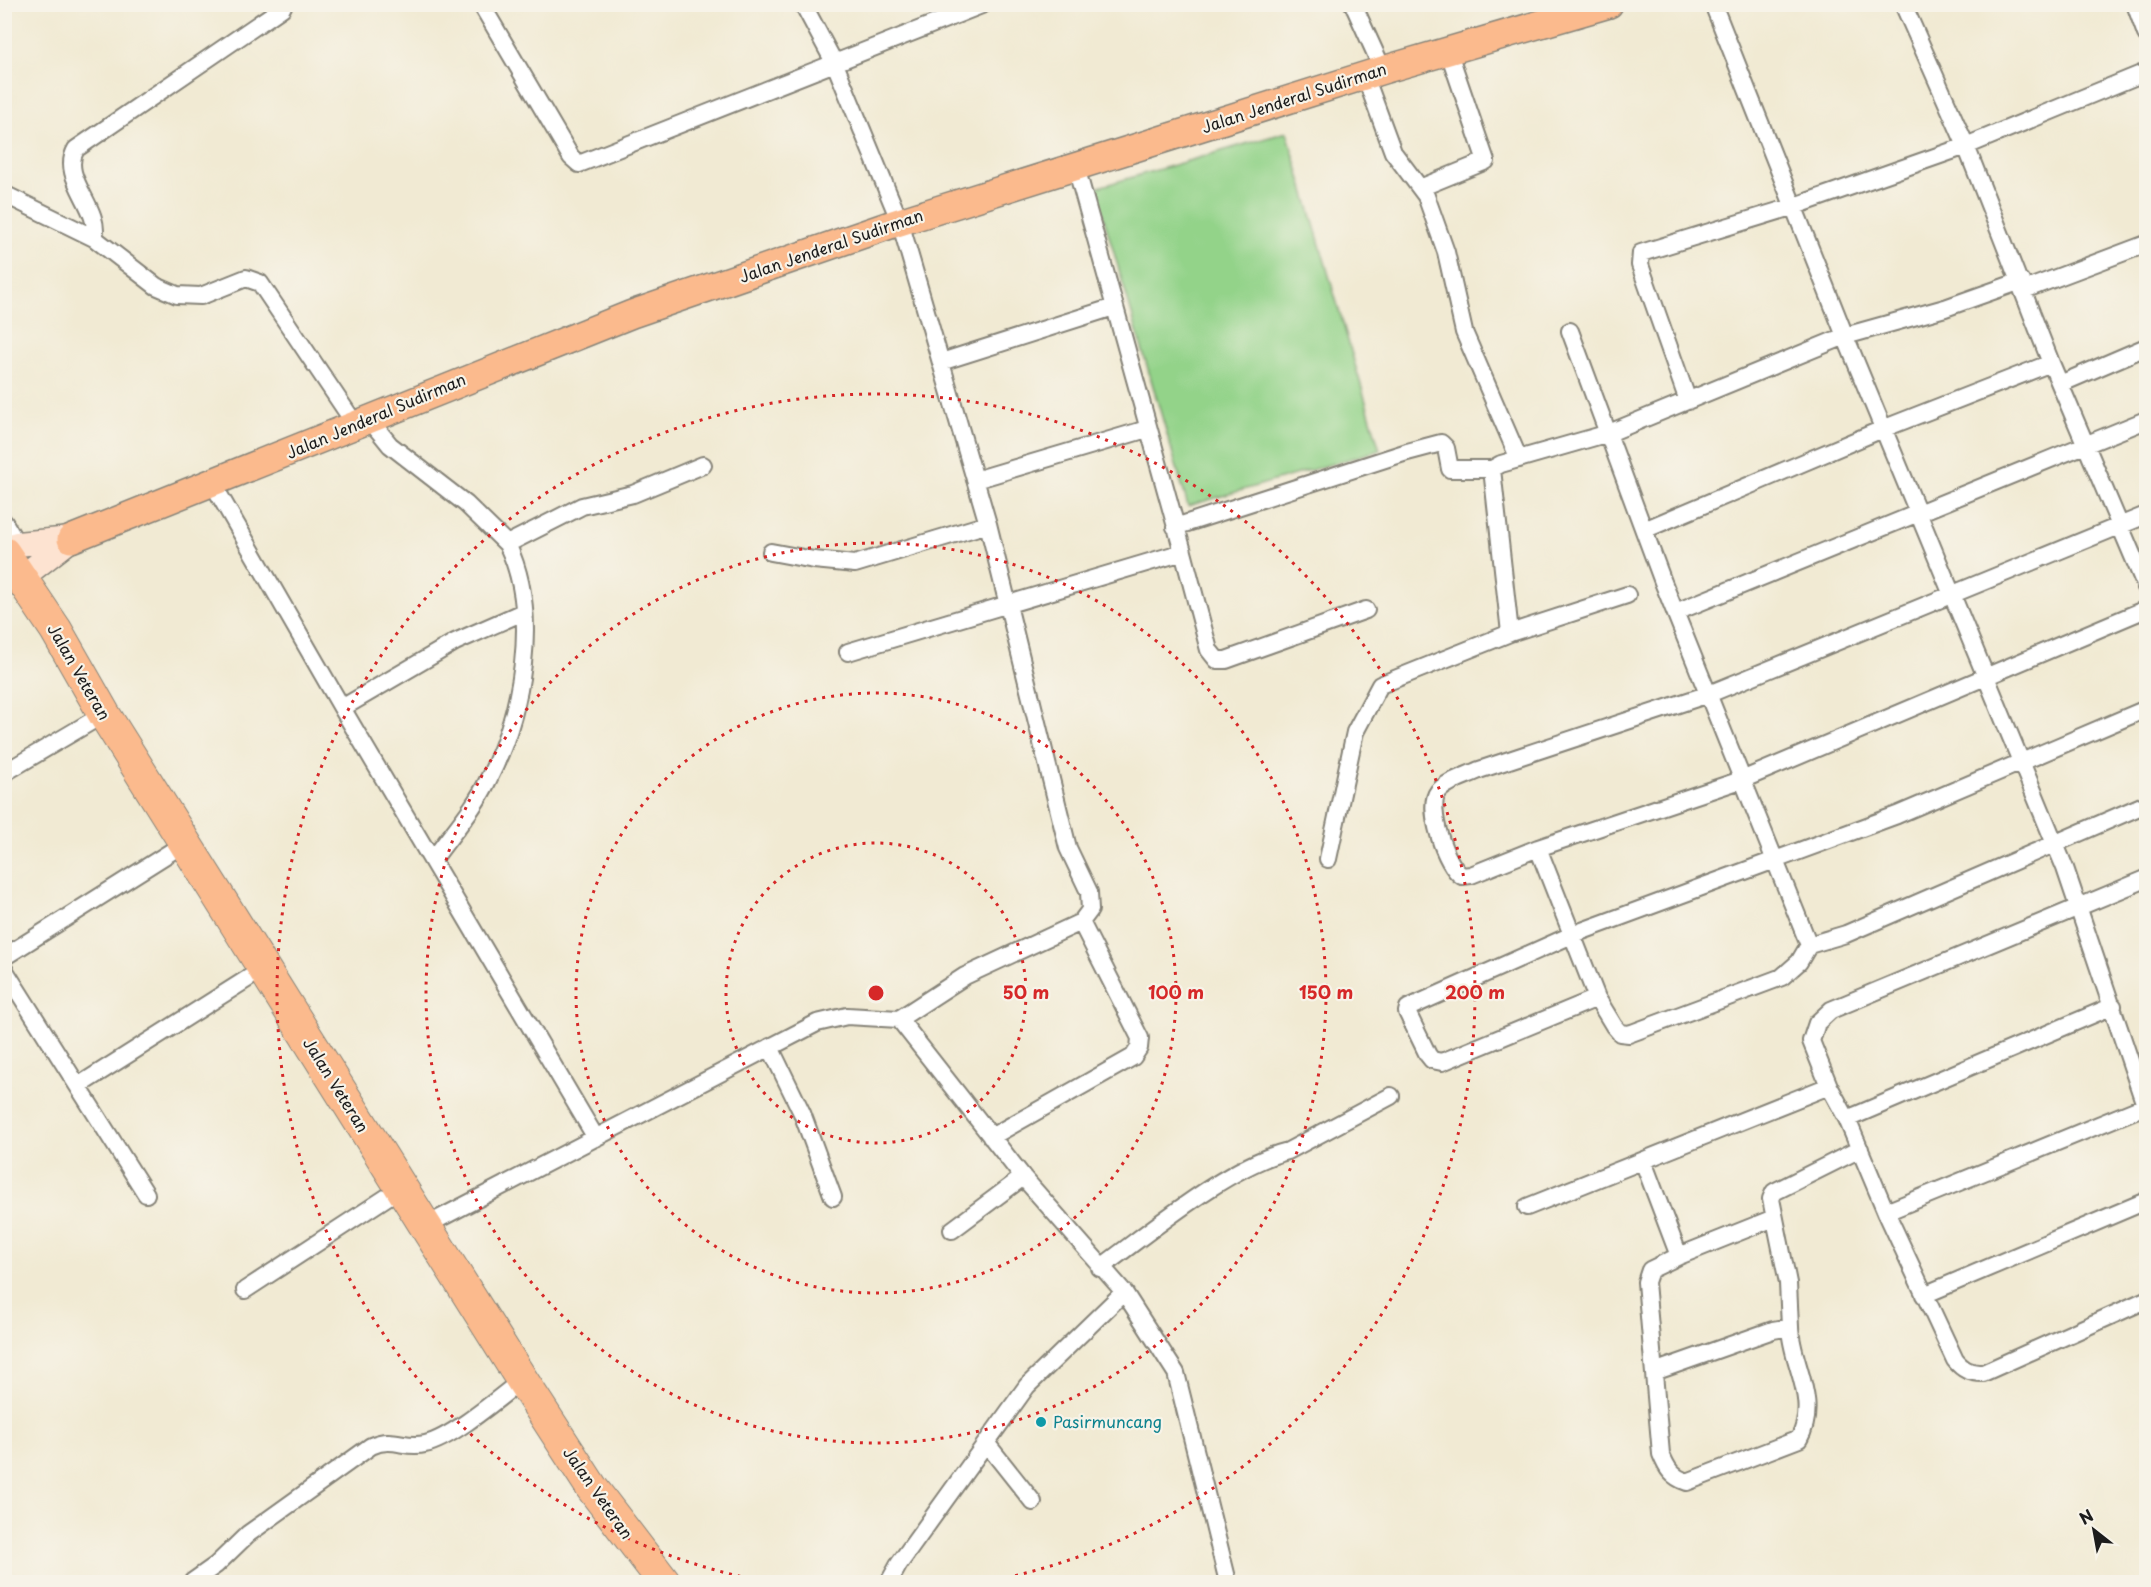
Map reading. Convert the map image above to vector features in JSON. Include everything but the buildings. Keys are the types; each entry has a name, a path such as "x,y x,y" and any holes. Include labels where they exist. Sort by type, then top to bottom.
{"highway":[{"name":"Jalan Veteran","path":"10,562 56,630 104,714 522,1380 592,1488 664,1582"}],"main road":[{"name":"Jalan Jenderal Sudirman","path":"71,539 213,484 362,421 632,314 900,222 1448,50 1564,10 1609,4"},
{"path":"10,562 71,539"},
{"path":"10,562 71,539"}],"street":[{"path":"94,238 97,227 95,218 82,196 72,165 72,157 76,149 282,8 284,4"},
{"path":"481,4 571,157 579,164 984,4"},
{"path":"425,1226 817,1023 848,1016 899,1019 965,976 1081,922 1090,910 1089,892 1068,848 988,524 900,222 835,64 803,4"},
{"path":"1353,4 1374,73 1393,152 1420,188 1446,252 1464,332 1519,459"},
{"path":"1713,4 1845,336 2056,844 2081,908 2146,1107 1886,1212"},
{"path":"1903,4 1966,146 2051,363 2146,587"},
{"path":"2135,4 2146,34"},
{"path":"1420,188 1486,161 1448,50"},
{"path":"1688,401 1640,265 1641,253 1795,206 1966,146 2146,72"},
{"path":"1076,167 1087,197 1114,307 1209,650 1217,660 1226,660 1366,610"},
{"path":"4,194 94,238 156,286 177,295 201,296 246,278 260,283 362,421 466,504 507,544 518,569 523,612 518,703 488,782 433,860"},
{"path":"1175,528 1441,443 1446,448 1450,469 1492,469 1608,433 1845,336 2022,286 2146,244"},
{"path":"941,362 1114,307"},
{"path":"1570,331 1644,530 1809,945"},
{"path":"2060,384 2146,347"},
{"path":"1644,530 1885,428 2051,363"},
{"path":"1676,612 2146,420"},
{"path":"975,480 1147,429"},
{"path":"507,544 582,506 633,494 703,465"},
{"path":"1492,469 1510,633"},
{"path":"213,484 342,708 596,1138"},
{"path":"2146,516 1709,694 1479,770 1438,791 1432,809 1449,863 1462,876 1471,875 1538,848 1744,779 1988,678 2146,609"},
{"path":"4,522 10,562"},
{"path":"771,552 814,560 855,564 988,524"},
{"path":"848,652 1183,552"},
{"path":"1328,859 1355,732 1380,685 1387,680 1510,633 1627,595"},
{"path":"342,708 455,642 523,612"},
{"path":"1597,998 1442,1062 1432,1060 1428,1056 1407,1012 1408,1008 1574,934 1776,862 1897,814 2146,709"},
{"path":"4,773 104,714"},
{"path":"1538,848 1574,934 1597,998 1620,1033 1629,1034 1782,977 1799,962 1809,945 1846,934 2146,804"},
{"path":"4,957 185,843"},
{"path":"2146,879 2081,908 1831,1010 1817,1023 1811,1041 1829,1086 1847,1119 1924,1295 1955,1360 1962,1369 1972,1373 1983,1373 2146,1300"},
{"path":"991,1137 1132,1056 1139,1048 1140,1038 1081,922"},
{"path":"4,969 146,1194"},
{"path":"78,1086 263,969"},
{"path":"1847,1119 2113,1006"},
{"path":"899,1019 1023,1177 1100,1268 1124,1292 1176,1372 1228,1582"},
{"path":"770,1047 802,1113 833,1197"},
{"path":"1527,1207 1829,1086"},
{"path":"1100,1268 1199,1196 1272,1154 1288,1151 1391,1096"},
{"path":"1774,1218 1650,1270 1646,1282 1661,1454 1666,1467 1675,1478 1687,1482 1799,1439 1807,1424 1806,1403 1790,1327 1788,1283 1771,1199 1774,1192 1860,1149"},
{"path":"1643,1161 1679,1256"},
{"path":"952,1230 1023,1177"},
{"path":"245,1290 401,1188"},
{"path":"1924,1295 2146,1201"},
{"path":"889,1582 899,1564 1027,1386 1124,1292"},
{"path":"1654,1372 1773,1330 1790,1327"},
{"path":"192,1582 216,1565 248,1534 371,1446 384,1440 411,1445 428,1444 494,1402 522,1380"},
{"path":"987,1444 1033,1502"}],"green space":[{"path":"1287,132 1380,450 1188,506 1095,188"}],"place":[{"name":"Pasirmuncang","path":"1041,1422"}]}
